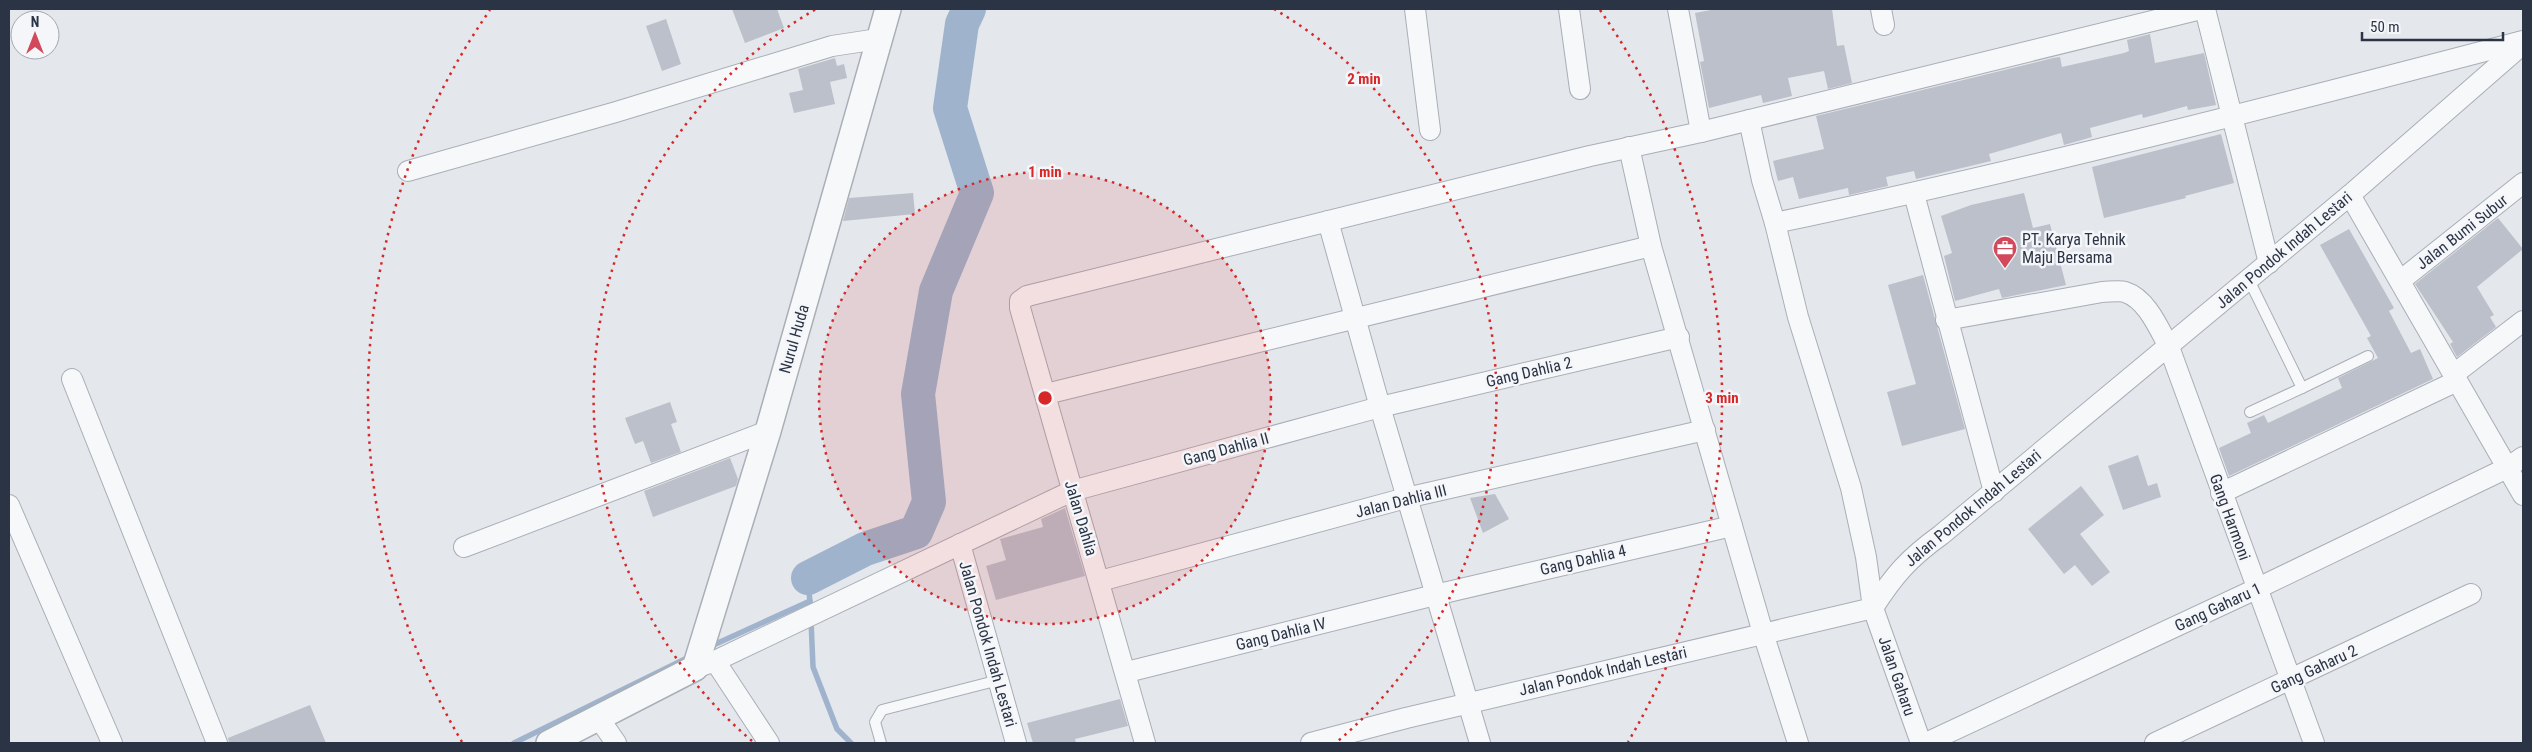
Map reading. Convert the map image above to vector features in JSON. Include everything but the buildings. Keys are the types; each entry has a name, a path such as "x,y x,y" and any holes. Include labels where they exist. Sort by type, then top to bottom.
{"street":[{"name":"Nurul Huda","path":"705,665 768,431 888,9"},
{"path":"1415,9 1430,130"},
{"path":"1569,9 1580,89"},
{"path":"1678,9 1701,132"},
{"path":"1480,743 1406,498 1357,318 1328,221 1701,132 2201,9"},
{"path":"2205,9 2270,263"},
{"path":"408,170 616,112 832,46 878,39"},
{"path":"1775,223 1914,194 2232,117 2523,42"},
{"name":"Jalan Pondok Indah Lestari","path":"1311,743 1873,608 1892,579 1913,555 1994,492 2270,263 2523,42"},
{"name":"Jalan Gaharu","path":"1748,120 1798,317 1850,488 1866,557 1873,608 1921,743"},
{"path":"1629,148 1651,246 1679,337 1763,633 1798,743"},
{"name":"Jalan Bumi Subur","path":"2400,281 2523,183"},
{"path":"1914,194 1946,320 1994,492"},
{"path":"2350,195 2456,378 2515,462 2523,495"},
{"name":"Jalan Dahlia","path":"1145,743 1127,672 1072,491 1046,394 1020,308 1020,301 1027,296 1328,221"},
{"path":"1046,394 1118,378 1175,361 1651,246"},
{"name":"Gang Harmoni","path":"1946,320 2102,292 2124,291 2136,297 2150,314 2169,347 2256,590 2292,680 2314,743"},
{"path":"2222,492 2456,378 2523,320"},
{"name":"Gang Dahlia 2","path":"1380,407 1679,337"},
{"path":"72,379 217,743"},
{"name":"Gang Dahlia II","path":"705,665 1072,491 1380,407"},
{"name":"Jalan Dahlia III","path":"1100,581 1406,498 1705,430"},
{"path":"464,547 768,431"},
{"name":"Gang Gaharu 1","path":"1926,743 2256,590 2515,462"},
{"path":"9,505 112,743"},
{"name":"Gang Dahlia 4","path":"1435,595 1732,526"},
{"name":"Jalan Pondok Indah Lestari","path":"960,544 1016,743"},
{"name":"Gang Gaharu 2","path":"2155,743 2471,594"},
{"name":"Gang Dahlia IV","path":"1127,672 1435,595"},
{"path":"549,743 705,665 769,743"},
{"path":"598,717 616,743"}],"lane":[{"path":"2249,280 2302,388"},
{"path":"2250,412 2368,356"},
{"path":"881,743 875,722 882,710 999,680"}],"waterway":[{"path":"808,578 865,549 916,532 929,502 918,394 936,291 977,193 950,108 962,24 969,9"},
{"path":"808,578 810,603"},
{"path":"709,647 810,601"},
{"path":"811,620 813,667 837,729 851,743"},
{"path":"514,743 685,659"}],"place":[{"name":"PT. Karya Tehnik Maju Bersama","path":"2005,269"}]}
